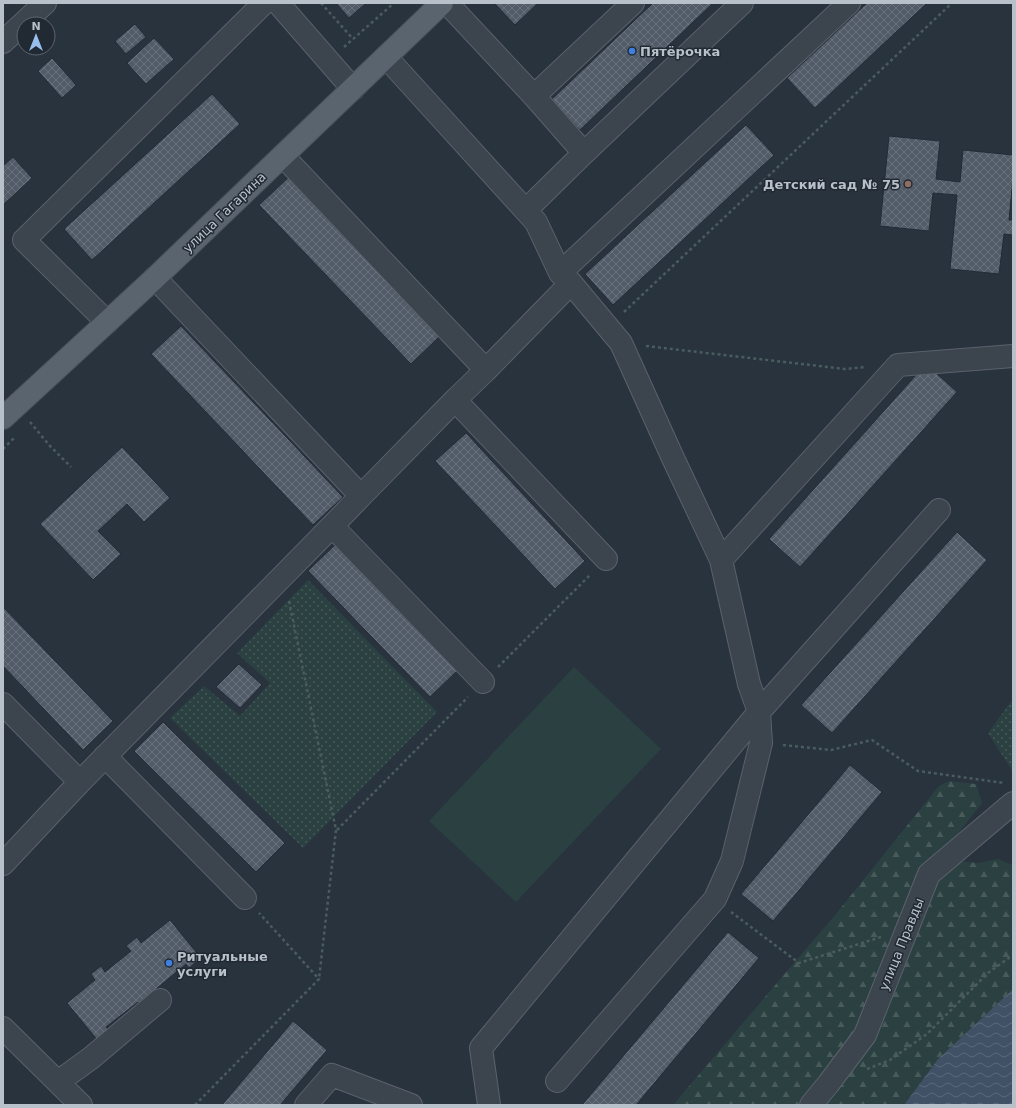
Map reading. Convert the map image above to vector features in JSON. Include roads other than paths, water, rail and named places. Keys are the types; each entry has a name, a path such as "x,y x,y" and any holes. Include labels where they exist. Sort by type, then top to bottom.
{"main road":[{"name":"улица Гагарина","path":"10,411 155,278 442,3"}],"street":[{"path":"3,42 45,3"},
{"path":"107,322 24,240 264,3"},
{"path":"278,3 353,89"},
{"path":"447,3 534,96 584,153"},
{"path":"534,96 633,3"},
{"path":"526,210 742,3"},
{"path":"3,864 105,756 486,370 566,278 849,3"},
{"path":"386,57 536,222 566,278 614,335 721,560 749,684 759,712 761,743 732,861 714,899 557,1081"},
{"path":"283,156 486,370"},
{"path":"155,278 360,496"},
{"path":"721,560 898,365 1013,356"},
{"path":"455,400 606,559"},
{"path":"489,1105 481,1048 759,712 939,510"},
{"path":"332,526 484,682"},
{"path":"3,704 80,782"},
{"path":"105,756 245,898"},
{"name":"улица Правды","path":"812,1105 865,1035 929,874 1013,803"},
{"path":"58,1082 91,1058 160,1000"},
{"path":"3,1028 80,1105"},
{"path":"306,1105 332,1075 411,1105"}],"water":[{"path":"1013,989 1013,1105 904,1105 938,1059"}],"place":[{"name":"Пятёрочка","path":"632,51"},
{"name":"Детский сад № 75","path":"908,184"},
{"name":"Ритуальные услуги","path":"169,963"}]}
